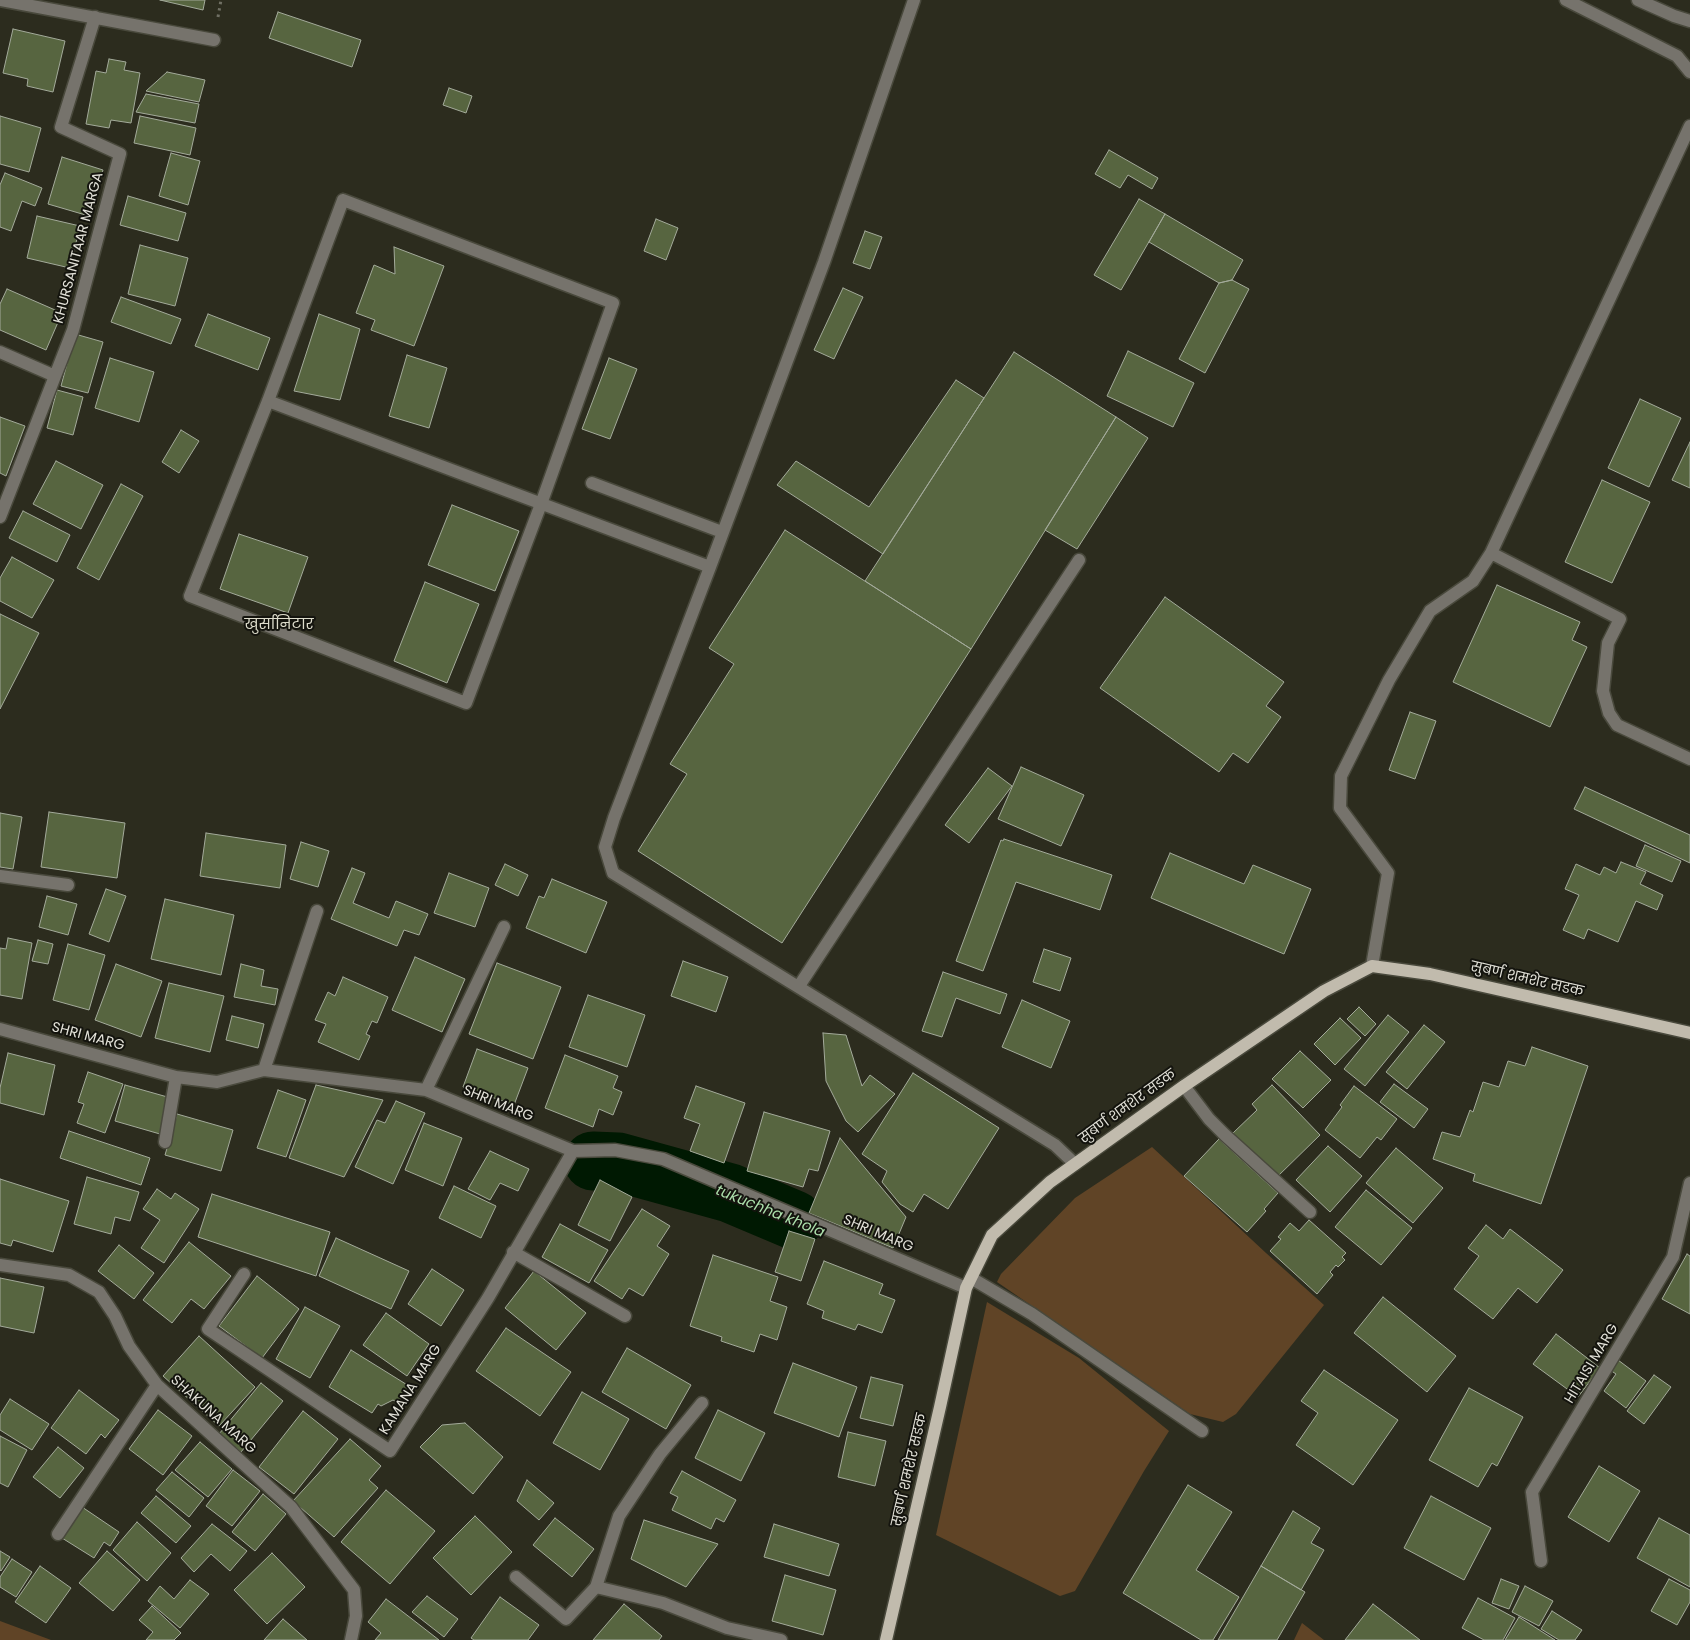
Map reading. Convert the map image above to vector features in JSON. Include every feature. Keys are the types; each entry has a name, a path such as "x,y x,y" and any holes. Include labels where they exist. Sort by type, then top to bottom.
{"main road":[{"name":"सुबर्ण शमशेर सडक","path":"886,1640 969,1283 992,1235 1050,1182 1184,1086 1324,991 1372,966 1430,974 1690,1033"}],"street":[{"path":"0,0 214,40"},
{"path":"914,0 824,262 614,818 606,847 613,873 1055,1145 1075,1164"},
{"path":"1566,0 1676,56 1690,72"},
{"path":"1638,0 1690,21"},
{"name":"KHURSANITAAR MARGA","path":"0,517 73,330 120,154 61,127 95,17"},
{"path":"1372,966 1388,873 1340,808 1341,776 1390,680 1430,611 1474,581 1491,553 1690,126"},
{"path":"343,200 613,303 541,504 466,703 190,596 268,401 343,200"},
{"path":"0,352 56,376"},
{"path":"268,401 710,567"},
{"path":"592,483 722,532"},
{"path":"1491,553 1620,620 1608,643 1603,691 1609,713 1617,725 1690,759"},
{"path":"799,986 1079,560"},
{"path":"0,876 68,885"},
{"path":"264,1070 317,911"},
{"path":"426,1090 504,927"},
{"name":"SHRI MARG","path":"0,1029 176,1077 217,1082 264,1070 426,1090 573,1151 615,1150 663,1160 969,1283 1032,1314 1202,1431"},
{"path":"165,1142 176,1077"},
{"path":"1184,1086 1209,1119 1310,1212"},
{"name":"KAMANA MARG","path":"244,1274 208,1330 390,1451 488,1298 573,1151"},
{"name":"HITAISI MARG","path":"1541,1561 1532,1492 1673,1257 1690,1183"},
{"path":"513,1252 625,1316"},
{"name":"SHAKUNA MARG","path":"0,1265 69,1275 99,1292 115,1316 129,1346 157,1385 291,1506 354,1590 356,1616 351,1640"},
{"path":"58,1534 157,1385"},
{"path":"516,1577 566,1619 596,1587 618,1516 660,1454 702,1403"},
{"path":"596,1587 663,1603 727,1628 781,1640"}],"shaded area":[{"path":"1152,1147 1324,1305 1236,1414 1223,1422 1190,1414 997,1282 1001,1274 1075,1198"},
{"path":"987,1302 1079,1358 1169,1431 1075,1591 1060,1596 936,1535"},
{"path":"0,1621 51,1640 0,1640"},
{"path":"1302,1623 1324,1640 1294,1640"}],"building":[{"path":"160,0 205,0 203,10"},
{"path":"278,12 361,40 352,67 269,38"},
{"path":"13,29 65,41 53,92 27,86 28,79 3,73"},
{"path":"109,59 126,62 124,70 140,73 131,123 111,120 109,128 86,124 96,71 106,73"},
{"path":"167,72 205,80 199,102 146,91"},
{"path":"449,88 472,96 466,113 443,105"},
{"path":"146,94 199,104 195,123 136,112"},
{"path":"0,116 41,128 29,172 0,164"},
{"path":"140,116 196,128 190,155 134,143"},
{"path":"1109,150 1158,178 1152,189 1128,175 1120,188 1095,174"},
{"path":"171,153 200,161 188,205 159,196"},
{"path":"62,157 103,170 89,216 48,204"},
{"path":"5,173 42,188 35,206 22,201 11,231 0,227 0,185"},
{"path":"128,196 186,213 178,241 120,225"},
{"path":"1139,199 1165,214 1121,290 1094,275"},
{"path":"1165,214 1243,260 1232,280 1219,283 1149,242"},
{"path":"37,216 80,226 70,268 27,258"},
{"path":"656,219 678,228 666,260 644,251"},
{"path":"865,231 882,237 870,269 853,263"},
{"path":"140,245 188,258 175,306 128,294"},
{"path":"394,247 444,266 414,346 371,330 375,320 356,313 374,265 395,274"},
{"path":"1232,280 1249,289 1205,373 1179,359 1219,283"},
{"path":"843,288 863,297 834,359 814,350"},
{"path":"7,289 62,313 46,350 0,330 0,304"},
{"path":"121,297 181,319 171,344 111,322"},
{"path":"208,314 270,338 258,370 195,346"},
{"path":"319,314 360,329 340,400 294,391"},
{"path":"75,334 103,342 88,393 61,386"},
{"path":"1128,351 1194,383 1173,427 1107,396"},
{"path":"1014,352 1116,417 971,649 865,581"},
{"path":"407,355 447,368 429,428 389,416"},
{"path":"110,358 154,372 139,422 95,408"},
{"path":"609,358 637,369 610,439 582,429"},
{"path":"956,380 984,398 883,554 777,485 796,461 869,507"},
{"path":"57,390 83,397 73,435 47,428"},
{"path":"1640,399 1681,418 1649,487 1608,468"},
{"path":"0,417 25,426 6,476 0,473"},
{"path":"1116,417 1148,438 1077,549 1045,530"},
{"path":"181,430 199,441 179,473 162,462"},
{"path":"1690,442 1690,488 1672,480"},
{"path":"56,461 103,485 81,529 33,504"},
{"path":"1602,480 1650,502 1612,583 1565,562"},
{"path":"121,484 143,496 99,580 77,568"},
{"path":"452,505 519,531 495,591 428,565"},
{"path":"23,511 70,535 57,562 9,538"},
{"path":"785,530 971,649 782,943 638,851 687,774 670,764 734,664 709,648"},
{"path":"239,534 308,557 288,613 220,589"},
{"path":"12,557 54,580 32,618 0,601 0,578"},
{"path":"425,582 479,604 447,683 394,661"},
{"path":"1497,585 1580,622 1572,640 1587,647 1550,727 1453,682"},
{"path":"1165,597 1284,682 1266,706 1281,717 1248,763 1233,753 1219,772 1100,688"},
{"path":"0,614 39,633 0,709"},
{"path":"1410,712 1436,721 1415,779 1389,770"},
{"path":"1021,767 1084,795 1061,846 998,819"},
{"path":"988,768 1012,786 969,843 945,825"},
{"path":"1585,787 1690,835 1690,863 1574,809"},
{"path":"49,812 125,823 117,878 41,867"},
{"path":"0,813 22,817 13,869 0,867"},
{"path":"206,833 286,845 280,888 200,876"},
{"path":"1004,839 1112,875 1100,910 1016,882 983,971 956,961 1001,840 1003,841"},
{"path":"301,842 329,851 318,887 290,879"},
{"path":"1645,845 1681,861 1672,882 1636,866"},
{"path":"1170,853 1244,884 1253,865 1311,889 1284,954 1151,898"},
{"path":"1621,862 1646,872 1640,884 1663,895 1657,910 1636,901 1618,942 1588,929 1584,939 1563,930 1579,895 1565,889 1576,864 1600,875 1604,867 1616,873"},
{"path":"505,864 528,875 518,896 495,885"},
{"path":"352,868 365,873 353,903 389,918 396,901 428,914 419,935 404,930 397,946 331,919"},
{"path":"449,873 489,888 475,927 434,913"},
{"path":"552,879 607,902 586,953 526,928 539,896 544,898"},
{"path":"106,889 126,896 109,942 89,934"},
{"path":"47,896 77,904 68,935 39,927"},
{"path":"165,899 234,915 221,975 151,959"},
{"path":"8,938 32,943 22,999 0,995 0,948 6,949"},
{"path":"38,940 53,944 48,964 32,961"},
{"path":"68,944 105,955 89,1010 53,1000"},
{"path":"1044,949 1071,958 1060,991 1033,982"},
{"path":"415,957 465,979 442,1032 392,1010"},
{"path":"683,961 728,977 716,1012 671,996"},
{"path":"497,963 561,987 533,1059 469,1034"},
{"path":"116,964 162,981 141,1037 95,1020"},
{"path":"241,964 264,970 261,986 278,989 275,1005 234,997"},
{"path":"943,972 1007,994 1000,1014 956,998 942,1037 922,1031"},
{"path":"343,977 388,997 377,1023 372,1021 366,1034 370,1036 359,1060 318,1042 326,1024 315,1020 328,992 335,996"},
{"path":"169,983 224,996 210,1052 155,1038"},
{"path":"588,995 645,1015 627,1067 569,1047"},
{"path":"1022,1000 1070,1021 1051,1068 1002,1047"},
{"path":"1359,1007 1376,1024 1365,1036 1347,1019"},
{"path":"1388,1015 1409,1032 1365,1086 1344,1069"},
{"path":"232,1016 264,1024 258,1048 226,1040"},
{"path":"1340,1018 1361,1038 1335,1065 1314,1044"},
{"path":"1424,1025 1445,1042 1407,1089 1386,1072"},
{"path":"823,1033 846,1035 862,1086 870,1075 895,1094 858,1132 846,1121 826,1081"},
{"path":"1532,1047 1588,1066 1541,1204 1473,1181 1475,1174 1433,1159 1442,1132 1460,1137 1470,1110 1473,1112 1483,1082 1499,1087 1508,1061 1525,1066"},
{"path":"477,1049 528,1068 514,1105 463,1087"},
{"path":"1300,1051 1331,1080 1303,1108 1272,1079"},
{"path":"8,1053 55,1065 44,1115 0,1103 0,1088"},
{"path":"565,1055 618,1076 613,1088 622,1092 613,1115 599,1109 593,1127 545,1108"},
{"path":"88,1072 123,1084 105,1133 77,1123 84,1104 78,1102"},
{"path":"913,1073 999,1128 948,1209 924,1194 913,1212 900,1204 882,1182 887,1171 862,1154"},
{"path":"1394,1084 1428,1109 1414,1128 1380,1102"},
{"path":"125,1085 171,1098 160,1134 115,1121"},
{"path":"316,1085 383,1100 344,1177 289,1158"},
{"path":"1272,1085 1320,1135 1277,1177 1233,1133 1257,1110 1252,1104"},
{"path":"696,1086 745,1103 724,1163 690,1151 700,1124 684,1118"},
{"path":"1354,1086 1397,1119 1381,1140 1377,1137 1360,1158 1325,1130 1342,1107 1340,1105"},
{"path":"278,1090 306,1100 286,1157 257,1148"},
{"path":"396,1101 425,1113 393,1184 355,1167 377,1120 385,1123"},
{"path":"764,1112 830,1131 818,1171 809,1169 803,1187 747,1171"},
{"path":"177,1114 233,1130 221,1171 165,1155"},
{"path":"424,1123 462,1138 443,1186 405,1170"},
{"path":"69,1131 150,1158 141,1185 60,1158"},
{"path":"840,1138 906,1217 893,1248 809,1213"},
{"path":"1219,1139 1278,1193 1264,1209 1266,1211 1247,1232 1184,1176"},
{"path":"1328,1146 1362,1176 1330,1212 1296,1180"},
{"path":"1396,1148 1443,1188 1413,1223 1366,1183"},
{"path":"490,1151 529,1169 518,1191 500,1183 490,1200 468,1189"},
{"path":"87,1177 139,1192 130,1221 115,1217 111,1234 74,1224"},
{"path":"0,1179 69,1201 53,1252 13,1240 11,1246 0,1243"},
{"path":"600,1180 632,1197 610,1241 578,1225"},
{"path":"454,1186 496,1206 481,1238 439,1218"},
{"path":"157,1189 171,1199 175,1193 199,1209 164,1263 141,1248 160,1220 143,1209"},
{"path":"1366,1190 1412,1228 1381,1265 1335,1227"},
{"path":"212,1194 330,1232 316,1276 198,1237"},
{"path":"642,1209 670,1226 657,1246 669,1254 643,1296 629,1288 622,1299 594,1281"},
{"path":"1309,1220 1346,1253 1342,1257 1345,1260 1338,1267 1336,1265 1330,1272 1333,1275 1317,1294 1270,1251 1281,1239 1278,1237 1290,1223 1299,1231"},
{"path":"560,1224 608,1250 589,1283 542,1257"},
{"path":"1486,1225 1503,1239 1510,1229 1563,1270 1537,1303 1518,1288 1493,1319 1454,1289 1479,1256 1468,1248"},
{"path":"789,1231 815,1239 801,1281 775,1272"},
{"path":"336,1238 409,1271 391,1309 319,1276"},
{"path":"189,1242 231,1276 204,1309 191,1299 172,1323 143,1300"},
{"path":"119,1245 154,1273 134,1299 98,1271"},
{"path":"1687,1254 1690,1256 1690,1314 1662,1299"},
{"path":"713,1255 778,1277 770,1301 787,1307 777,1340 760,1334 754,1352 721,1341 722,1337 690,1326"},
{"path":"824,1261 883,1284 879,1294 895,1300 882,1333 858,1324 855,1330 822,1318 824,1311 807,1304"},
{"path":"432,1269 464,1290 441,1326 408,1304"},
{"path":"534,1271 586,1313 556,1350 505,1308"},
{"path":"257,1276 299,1309 262,1358 219,1326"},
{"path":"0,1278 44,1287 34,1333 0,1326"},
{"path":"1383,1297 1456,1356 1427,1392 1354,1333"},
{"path":"305,1307 340,1326 310,1378 276,1359"},
{"path":"386,1313 429,1344 407,1376 363,1345"},
{"path":"506,1328 571,1372 540,1416 476,1371"},
{"path":"1556,1334 1600,1368 1578,1397 1533,1364"},
{"path":"199,1336 255,1387 219,1426 163,1376"},
{"path":"627,1348 691,1385 666,1429 602,1392"},
{"path":"351,1350 409,1386 398,1403 393,1400 381,1406 378,1404 372,1413 329,1387"},
{"path":"1618,1360 1646,1381 1626,1408 1604,1391 1616,1374 1610,1370"},
{"path":"793,1363 857,1387 839,1437 774,1413"},
{"path":"1324,1370 1398,1420 1353,1485 1296,1445 1318,1413 1301,1401"},
{"path":"1654,1375 1671,1387 1644,1424 1627,1411"},
{"path":"871,1377 903,1385 893,1426 860,1418"},
{"path":"261,1383 283,1401 241,1452 219,1434"},
{"path":"1469,1388 1523,1417 1497,1466 1492,1463 1478,1487 1429,1460"},
{"path":"79,1390 119,1420 105,1438 101,1434 86,1454 51,1428"},
{"path":"582,1392 629,1419 600,1470 553,1443"},
{"path":"10,1399 49,1424 32,1450 0,1430 0,1415"},
{"path":"158,1410 192,1436 163,1475 129,1449"},
{"path":"718,1410 765,1433 741,1481 695,1458"},
{"path":"303,1411 338,1439 294,1494 259,1467"},
{"path":"465,1423 503,1457 473,1494 420,1447 442,1425"},
{"path":"848,1432 886,1441 875,1486 838,1477"},
{"path":"0,1436 27,1450 8,1487 0,1483"},
{"path":"350,1439 381,1466 369,1480 378,1488 334,1537 293,1501"},
{"path":"200,1442 232,1469 208,1497 175,1470"},
{"path":"58,1447 84,1468 60,1498 33,1477"},
{"path":"1599,1466 1640,1491 1609,1542 1568,1517"},
{"path":"233,1470 260,1491 232,1526 206,1506"},
{"path":"682,1471 736,1500 724,1522 716,1518 711,1529 672,1510 678,1497 670,1493"},
{"path":"172,1472 204,1498 189,1517 156,1490"},
{"path":"527,1480 554,1503 539,1520 517,1501"},
{"path":"1188,1485 1232,1512 1196,1570 1239,1597 1213,1640 1201,1640 1123,1593"},
{"path":"386,1490 435,1531 390,1584 341,1542"},
{"path":"263,1494 286,1514 255,1551 232,1532"},
{"path":"156,1496 191,1526 176,1543 141,1513"},
{"path":"1431,1496 1491,1528 1464,1580 1404,1548"},
{"path":"82,1507 119,1532 110,1546 104,1542 94,1558 62,1538"},
{"path":"1293,1511 1320,1528 1311,1543 1324,1550 1301,1590 1261,1566"},
{"path":"475,1516 512,1552 471,1595 433,1558"},
{"path":"555,1518 594,1549 572,1577 533,1545"},
{"path":"1659,1518 1690,1535 1690,1587 1637,1558"},
{"path":"644,1520 718,1544 686,1587 631,1559"},
{"path":"137,1522 171,1553 147,1581 113,1550"},
{"path":"212,1524 247,1551 230,1571 211,1554 194,1572 181,1558"},
{"path":"774,1524 839,1544 829,1576 764,1557"},
{"path":"0,1551 10,1557 1,1571 0,1570"},
{"path":"107,1551 140,1580 113,1611 79,1583"},
{"path":"272,1553 305,1587 267,1624 234,1590"},
{"path":"12,1559 32,1572 16,1597 0,1587 0,1577"},
{"path":"40,1566 71,1588 46,1623 15,1602"},
{"path":"1261,1566 1305,1592 1277,1640 1218,1640"},
{"path":"785,1575 836,1590 823,1635 772,1621"},
{"path":"1501,1579 1519,1586 1509,1609 1492,1603"},
{"path":"1669,1579 1690,1590 1690,1602 1677,1625 1651,1611"},
{"path":"190,1580 209,1594 180,1628 148,1601 160,1586 174,1599"},
{"path":"1525,1586 1553,1601 1539,1626 1512,1612"},
{"path":"427,1596 458,1619 444,1637 412,1612"},
{"path":"500,1597 539,1625 528,1640 474,1640 471,1638"},
{"path":"1478,1598 1515,1618 1503,1640 1484,1640 1462,1628"},
{"path":"386,1599 439,1640 375,1640 381,1633 368,1622"},
{"path":"624,1604 662,1636 659,1640 593,1640"},
{"path":"1373,1604 1420,1640 1345,1640"},
{"path":"152,1606 181,1633 174,1640 146,1640 153,1632 139,1620"},
{"path":"1552,1611 1582,1630 1575,1640 1559,1640 1541,1629"},
{"path":"1519,1617 1555,1640 1505,1640"},
{"path":"283,1619 307,1640 264,1640"}],"waterway":[{"name":"tukuchha khola","path":"593,1161 618,1162 730,1193 794,1220"}],"district":[{"name":"खुर्सानिटार","path":"279,625"}]}
